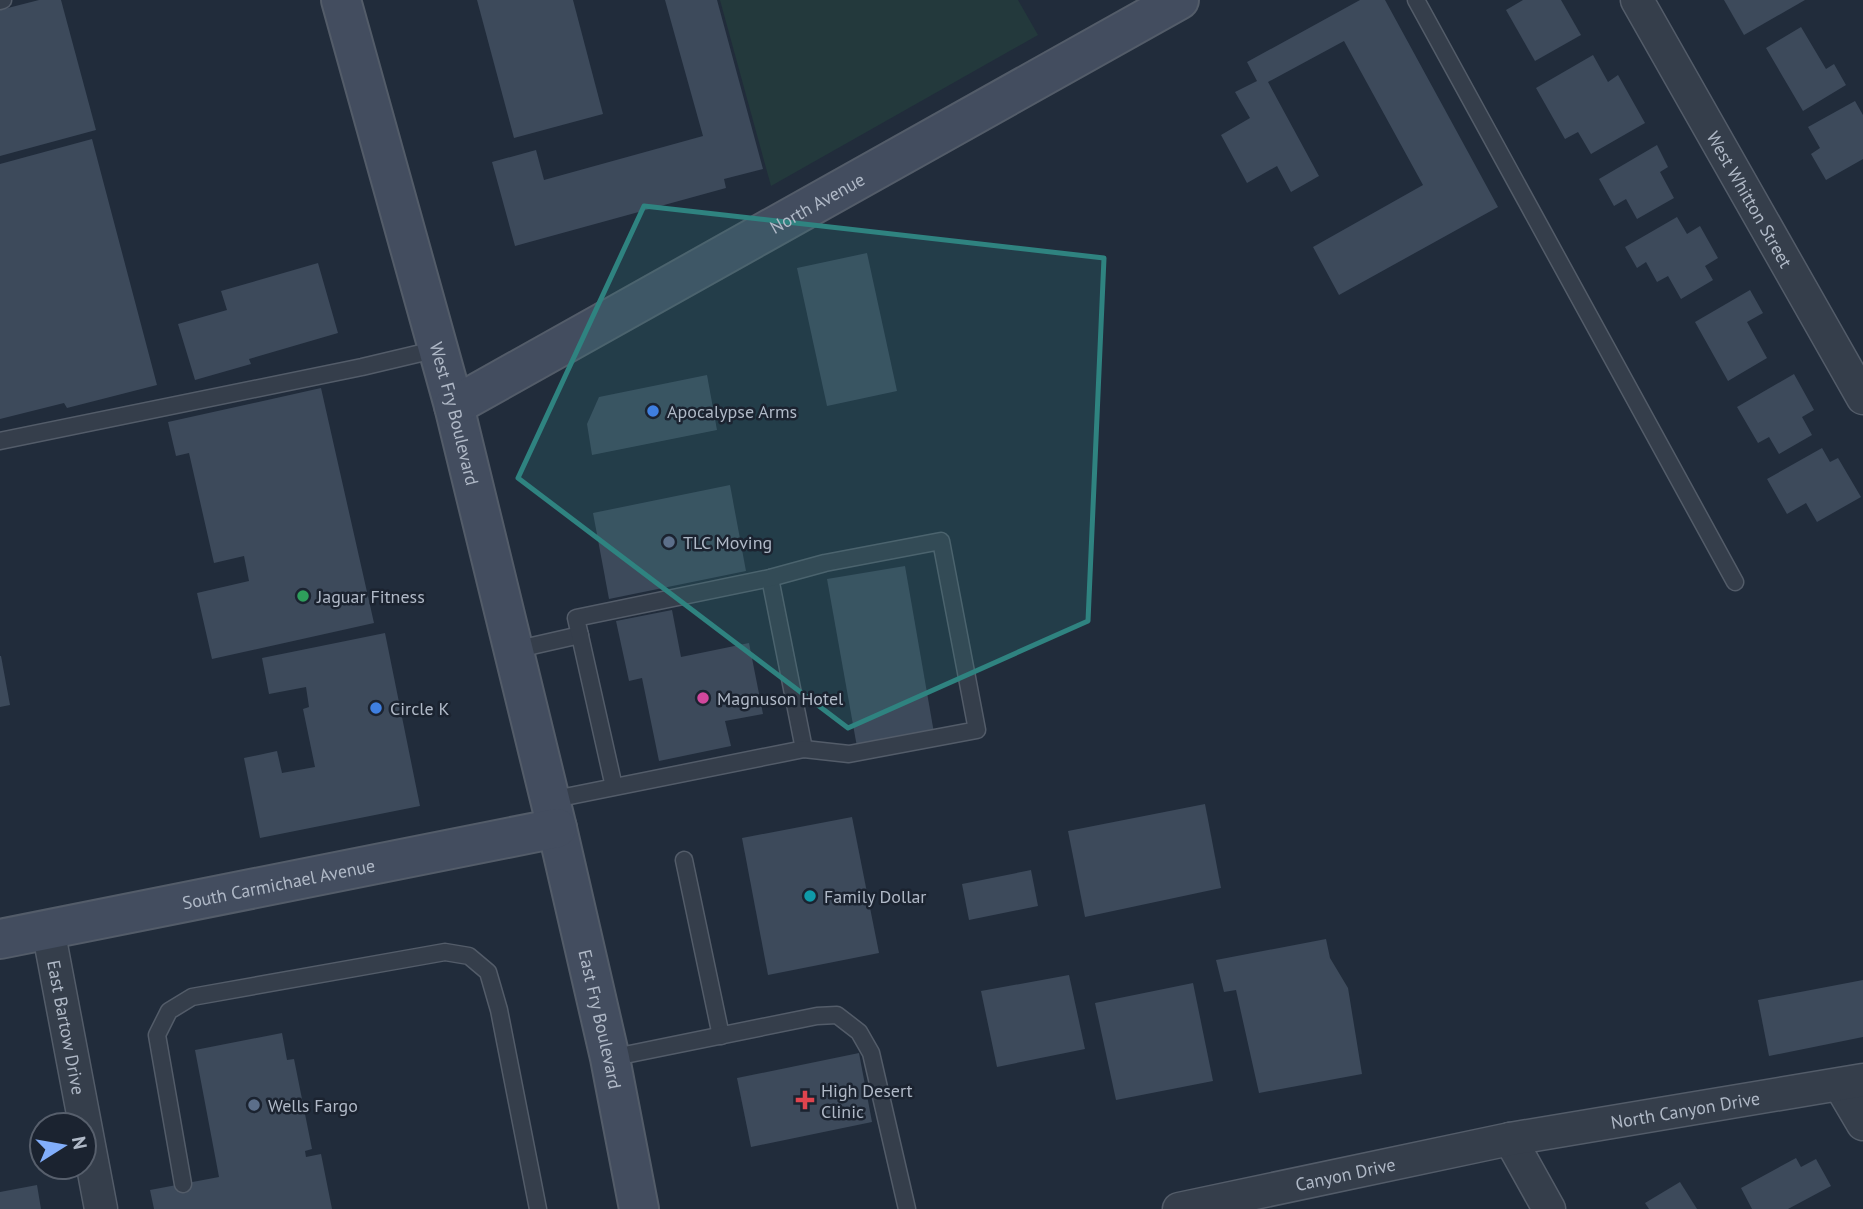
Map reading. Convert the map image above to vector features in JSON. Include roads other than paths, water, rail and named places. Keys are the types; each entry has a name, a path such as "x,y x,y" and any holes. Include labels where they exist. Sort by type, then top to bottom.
{"street":[{"name":"West Fry Boulevard","path":"341,0 454,405 554,814"},
{"name":"North Avenue","path":"454,405 1179,0"},
{"name":"West Whitton Street","path":"1637,0 1863,398"},
{"name":"South Carmichael Avenue","path":"0,939 554,814"},
{"name":"East Fry Boulevard","path":"554,814 610,1058 639,1209"},
{"name":"East Bartow Drive","path":"48,929 101,1209"},
{"path":"1851,1083 1863,1124"},
{"name":"North Canyon Drive","path":"1510,1139 1851,1083"},
{"path":"1510,1139 1549,1209"},
{"name":"Canyon Drive","path":"1179,1209 1510,1139"}],"lane":[{"path":"1416,0 1735,582"},
{"path":"0,441 438,349"},
{"path":"554,814 614,787 804,749 849,754 978,730 941,541 825,563 770,578 576,618 614,787"},
{"path":"770,578 804,749"},
{"path":"514,650 580,635"},
{"path":"684,860 720,1036"},
{"path":"183,1184 157,1035 169,1011 192,997 445,951 469,956 488,972 499,1010 538,1209"},
{"path":"610,1058 817,1016 837,1015 859,1032 871,1053 907,1209"}],"place":[{"name":"Apocalypse Arms","path":"653,411"},
{"name":"TLC Moving","path":"669,542"},
{"name":"Jaguar Fitness","path":"303,596"},
{"name":"Magnuson Hotel","path":"703,698"},
{"name":"Circle K","path":"376,708"},
{"name":"Family Dollar","path":"810,896"},
{"name":"High Desert Clinic","path":"805,1100"},
{"name":"Wells Fargo","path":"254,1105"}]}
